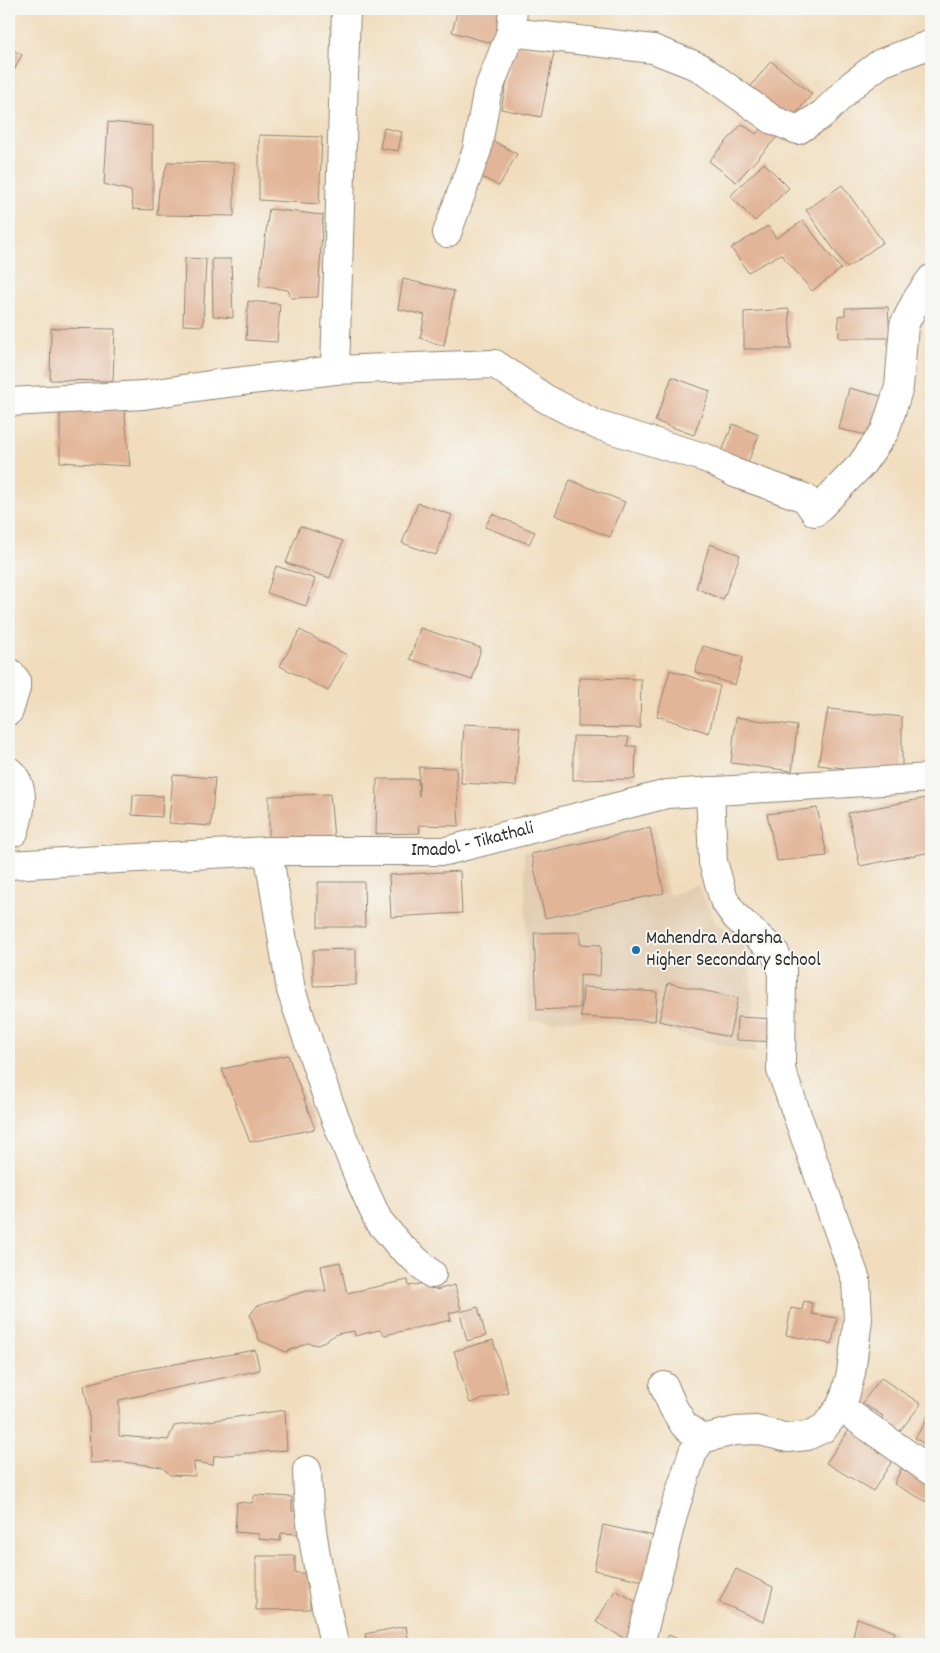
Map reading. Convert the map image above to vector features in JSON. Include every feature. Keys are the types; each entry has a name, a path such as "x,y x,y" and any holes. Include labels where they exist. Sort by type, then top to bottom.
{"street":[{"path":"334,370 346,9"},
{"path":"447,233 477,150 487,93 512,20 653,49 699,67 773,120 798,130 823,114 852,86 881,63 931,44"},
{"path":"9,402 144,395 334,370 494,364 546,399 597,425 706,458 735,473 805,498 815,512 861,465 885,431 899,387 904,326 917,299 931,279"},
{"path":"9,672 16,680 16,688 9,710"},
{"path":"9,771 16,777 20,787 21,801 14,832 9,833"},
{"name":"Imadol - Tikathali","path":"9,865 268,851 446,851 667,794 931,778"},
{"path":"640,1644 683,1482 693,1452 702,1440 735,1432 756,1430 788,1438 808,1436 824,1428 840,1407 851,1373 858,1320 856,1280 781,1070 782,969 774,951 736,917 724,900 713,862 710,791"},
{"path":"268,851 276,889 284,954 291,990 328,1100 378,1220 400,1246 432,1274"},
{"path":"664,1386 673,1407 684,1425 702,1440"},
{"path":"840,1407 931,1471"},
{"path":"307,1470 308,1498 313,1531 334,1644"}],"shaded area":[{"name":"Mahendra Adarsha Higher Secondary School","path":"655,825 669,896 698,884 716,924 741,939 749,961 757,1054 659,1028 576,1020 529,1021 524,852"}],"building":[{"path":"458,9 505,9 495,44 452,32"},
{"path":"515,44 554,52 541,117 501,109"},
{"path":"9,48 22,55 9,80"},
{"path":"771,61 812,94 788,124 747,91"},
{"path":"108,122 153,126 153,210 133,209 131,191 104,184"},
{"path":"742,124 756,134 765,125 779,135 736,182 709,161"},
{"path":"384,128 402,132 398,151 380,148"},
{"path":"259,135 322,137 319,204 259,200"},
{"path":"488,138 517,154 499,186 470,171"},
{"path":"168,162 234,163 234,216 157,215 159,190"},
{"path":"764,163 789,188 755,221 730,196"},
{"path":"842,185 883,242 847,268 806,210"},
{"path":"269,209 323,215 318,297 291,298 288,290 259,286"},
{"path":"803,221 841,269 812,291 781,254 748,272 731,248 768,226 776,238"},
{"path":"185,258 206,259 203,326 183,325"},
{"path":"212,259 231,259 233,318 213,316"},
{"path":"403,279 454,291 444,346 420,338 425,315 398,309"},
{"path":"248,301 280,304 277,342 246,340"},
{"path":"888,307 890,338 839,338 838,316 845,315 845,308"},
{"path":"789,309 791,349 744,349 744,312"},
{"path":"51,328 115,329 113,381 50,380"},
{"path":"672,377 710,391 694,435 655,421"},
{"path":"849,388 885,397 876,437 839,429"},
{"path":"60,406 124,406 130,466 60,462"},
{"path":"733,424 759,435 746,467 720,456"},
{"path":"570,480 625,502 610,537 555,515"},
{"path":"418,503 452,515 436,555 402,543"},
{"path":"492,514 535,532 529,544 485,527"},
{"path":"300,526 343,541 330,578 286,563"},
{"path":"710,544 740,555 723,600 696,588"},
{"path":"276,566 315,579 306,606 267,593"},
{"path":"9,615 14,616 10,656 9,656"},
{"path":"420,628 481,648 472,680 410,659"},
{"path":"300,630 347,655 328,691 280,666"},
{"path":"703,646 743,657 735,685 695,672"},
{"path":"670,670 720,686 709,733 657,716"},
{"path":"579,678 641,679 640,728 578,727"},
{"path":"828,709 902,717 902,768 861,770 818,765"},
{"path":"736,717 797,726 792,771 731,763"},
{"path":"464,724 520,727 516,786 461,783"},
{"path":"573,736 629,737 627,746 636,746 635,779 573,780"},
{"path":"419,767 456,768 459,826 419,825 420,833 376,834 377,779 418,779 419,796"},
{"path":"173,775 215,778 211,826 169,823"},
{"path":"330,794 334,838 269,841 269,796"},
{"path":"133,795 163,796 162,817 132,815"},
{"path":"931,797 931,852 860,866 848,813"},
{"path":"817,808 827,856 777,861 767,814"},
{"path":"650,828 664,893 545,918 531,854"},
{"path":"460,871 462,913 391,917 389,875"},
{"path":"318,882 364,882 365,927 318,927"},
{"path":"580,932 580,944 601,945 600,976 580,975 580,1008 537,1010 534,933"},
{"path":"356,949 356,985 313,986 313,950"},
{"path":"668,983 738,998 729,1037 659,1021"},
{"path":"583,987 657,992 655,1021 581,1017"},
{"path":"737,1017 776,1019 775,1042 736,1040"},
{"path":"288,1055 315,1129 250,1142 222,1069"},
{"path":"340,1262 347,1293 408,1280 409,1286 429,1282 436,1290 455,1285 461,1310 449,1313 451,1320 385,1335 379,1330 355,1336 354,1331 337,1334 318,1345 307,1343 286,1352 259,1340 250,1315 257,1306 306,1291 326,1291 321,1266"},
{"path":"804,1301 812,1303 812,1314 837,1318 832,1344 786,1335 791,1308 802,1310"},
{"path":"478,1307 486,1336 467,1341 460,1312"},
{"path":"493,1340 508,1392 470,1403 454,1351"},
{"path":"255,1350 260,1370 119,1400 119,1436 168,1440 174,1426 285,1410 287,1450 214,1456 213,1465 194,1462 195,1476 170,1475 162,1467 123,1462 90,1463 89,1412 84,1385 135,1371"},
{"path":"881,1378 921,1404 897,1435 879,1421 883,1416 862,1403"},
{"path":"931,1414 931,1449 915,1438"},
{"path":"849,1430 894,1458 873,1491 826,1463"},
{"path":"904,1463 931,1477 931,1504 894,1484"},
{"path":"255,1495 292,1497 292,1511 300,1511 299,1534 281,1533 280,1541 259,1539 259,1534 235,1532 237,1502 252,1503"},
{"path":"603,1525 663,1538 648,1582 594,1570"},
{"path":"256,1556 295,1556 295,1573 310,1573 310,1609 256,1610"},
{"path":"736,1569 773,1587 764,1622 719,1602"},
{"path":"615,1590 647,1608 629,1641 596,1622"},
{"path":"857,1618 895,1632 891,1644 843,1644 852,1642"},
{"path":"406,1626 409,1644 367,1644 365,1634"},
{"path":"669,1635 688,1644 664,1644"}],"place":[{"name":"Mahendra Adarsha Higher Secondary School","path":"636,950"}]}
